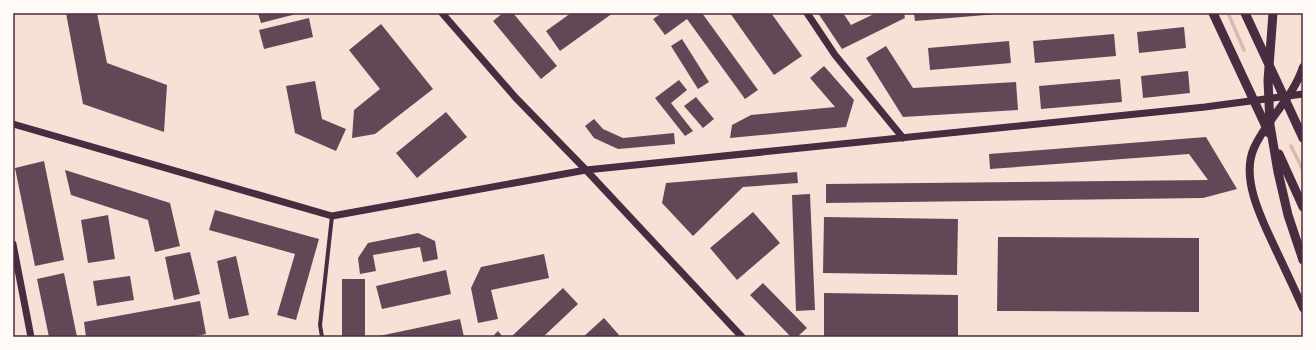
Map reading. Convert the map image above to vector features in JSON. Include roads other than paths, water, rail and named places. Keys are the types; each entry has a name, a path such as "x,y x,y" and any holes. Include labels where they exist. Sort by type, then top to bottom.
{"highway":[{"path":"1213,13 1303,206"},
{"path":"1245,13 1303,138"},
{"path":"1273,13 1268,80 1270,125 1278,172 1288,215 1303,260"}],"main road":[{"path":"1303,68 1289,96 1253,149 1250,163 1250,176 1255,200 1262,220 1303,308"}],"street":[{"path":"442,13 515,97 586,170 742,337"},
{"path":"807,13 835,54 903,138"},
{"path":"13,124 332,216 586,170 1205,107 1303,94"},
{"path":"322,337 320,325 332,216"},
{"path":"13,244 31,337"}],"waterway":[{"path":"1228,13 1244,50"},
{"path":"1291,146 1303,170"}]}
